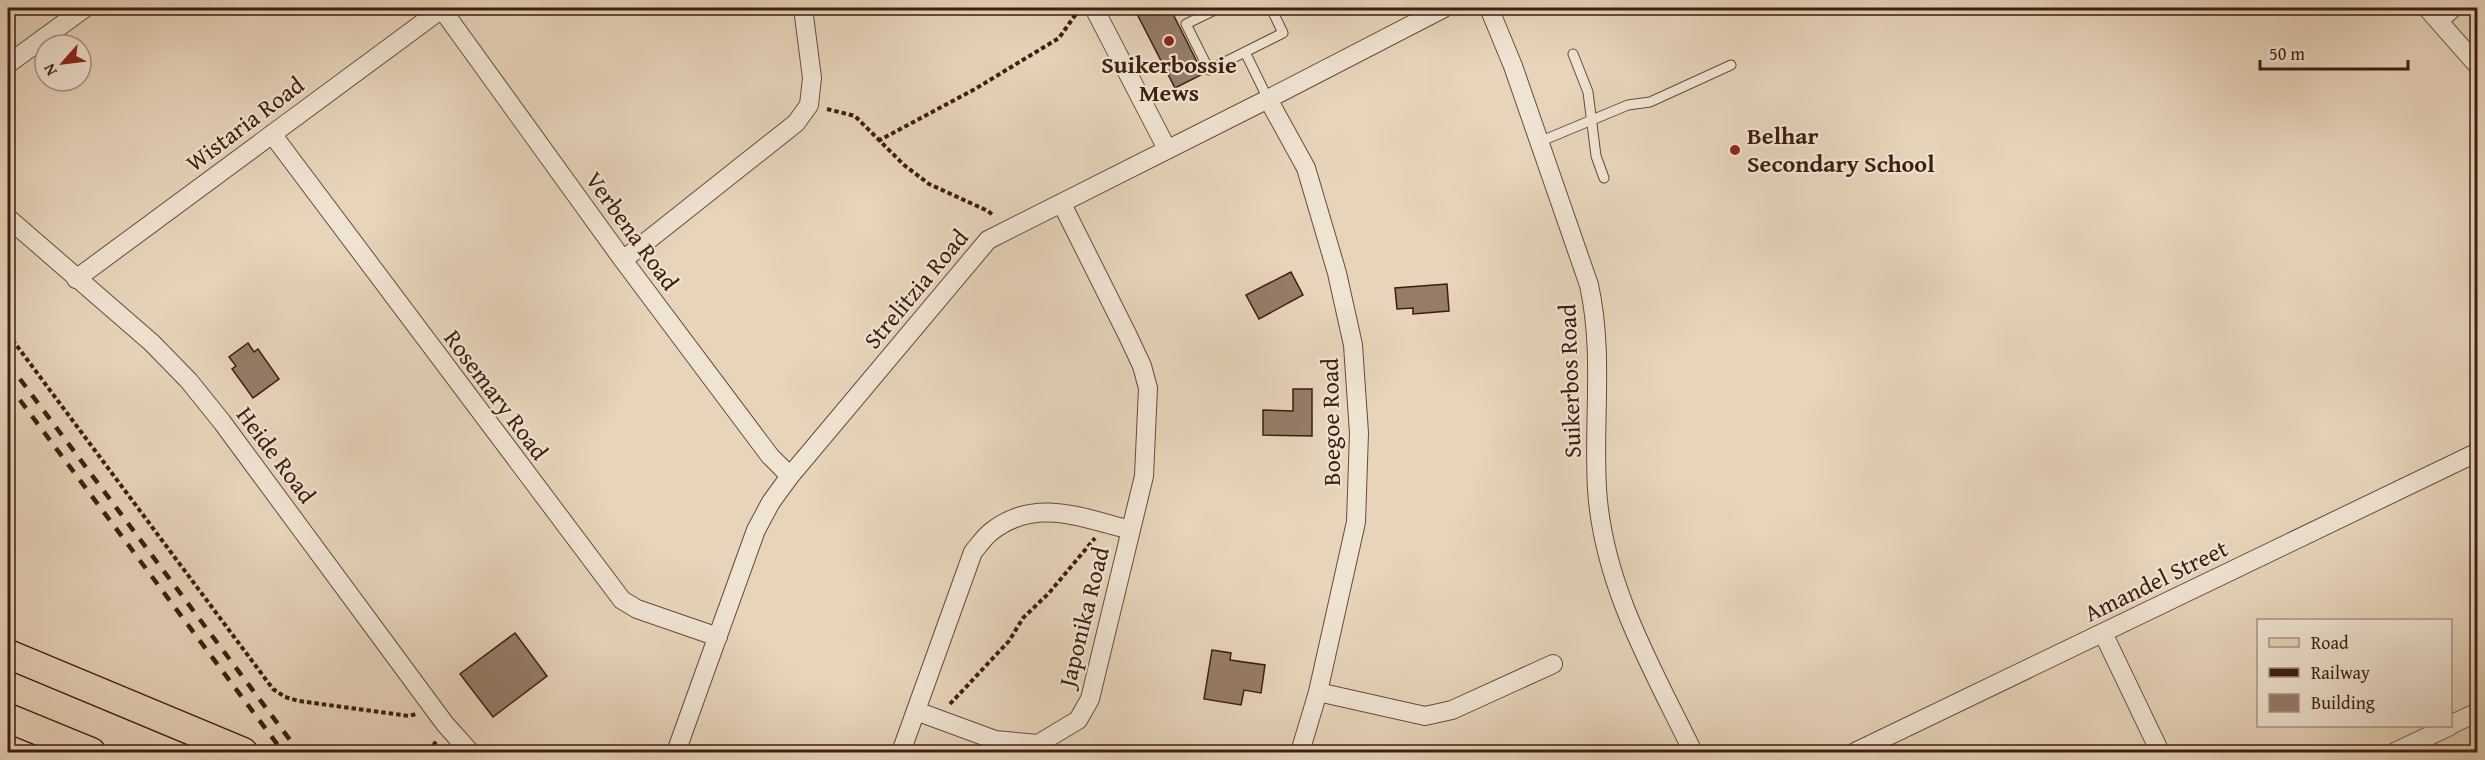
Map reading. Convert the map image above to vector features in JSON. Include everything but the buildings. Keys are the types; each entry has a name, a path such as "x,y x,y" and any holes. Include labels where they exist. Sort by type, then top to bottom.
{"main road":[{"path":"8,654 243,753"},
{"path":"8,718 91,753"}],"street":[{"path":"8,64 85,8"},
{"name":"Wistaria Road","path":"76,279 442,8"},
{"name":"Verbena Road","path":"442,8 623,260 770,456 790,476"},
{"path":"623,260 796,123 809,105 812,78 803,8"},
{"path":"1094,8 1167,149"},
{"name":"Strelitzia Road","path":"676,753 756,530 771,502 790,476 988,240 1444,8"},
{"name":"Suikerbos Road","path":"1488,8 1513,66 1589,285 1595,311 1598,340 1597,489 1604,542 1630,622 1693,753"},
{"path":"2453,8 2433,14 2478,66"},
{"name":"Boegoe Road","path":"1269,99 1306,168 1337,273 1353,345 1359,433 1356,522 1318,692 1300,753"},
{"name":"Rosemary Road","path":"272,134 622,600 637,609 718,637"},
{"name":"Japonika Road","path":"916,711 995,740 1038,744 1078,720 1090,699 1144,476 1148,388 1142,366 1128,336 1062,204"},
{"name":"Heide Road","path":"8,218 152,343 189,381 222,422 434,709 470,753"},
{"name":"Amandel Street","path":"1855,753 2478,452"},
{"name":"Japonika Road","path":"900,753 973,552 990,531 1014,518 1034,512 1049,511 1131,530"},
{"path":"2103,633 2160,753"},
{"path":"1318,692 1425,716 1452,710 1553,664"},
{"path":"2452,724 2478,712"},
{"path":"2398,752 2446,727"}],"lane":[{"path":"1219,8 1186,24 1209,70 1283,33 1271,8"},
{"path":"1245,52 1269,99"},
{"path":"1573,54 1588,92 1590,120 1596,140 1596,156 1604,178"},
{"path":"1539,142 1628,105 1650,102 1731,65"}],"path":[{"path":"878,141 975,89 1059,38 1079,8"},
{"path":"809,105 855,116 904,165 929,184 988,211 1008,229"},
{"path":"8,334 273,690 299,701 409,716 434,709"},
{"path":"942,720 949,704 1009,641 1023,618 1048,593 1107,524"}],"railway":[{"path":"8,363 299,752"},
{"path":"8,384 283,752"}],"place":[{"name":"Suikerbossie Mews","path":"1169,41"},
{"name":"Belhar Secondary School","path":"1735,150"}]}
